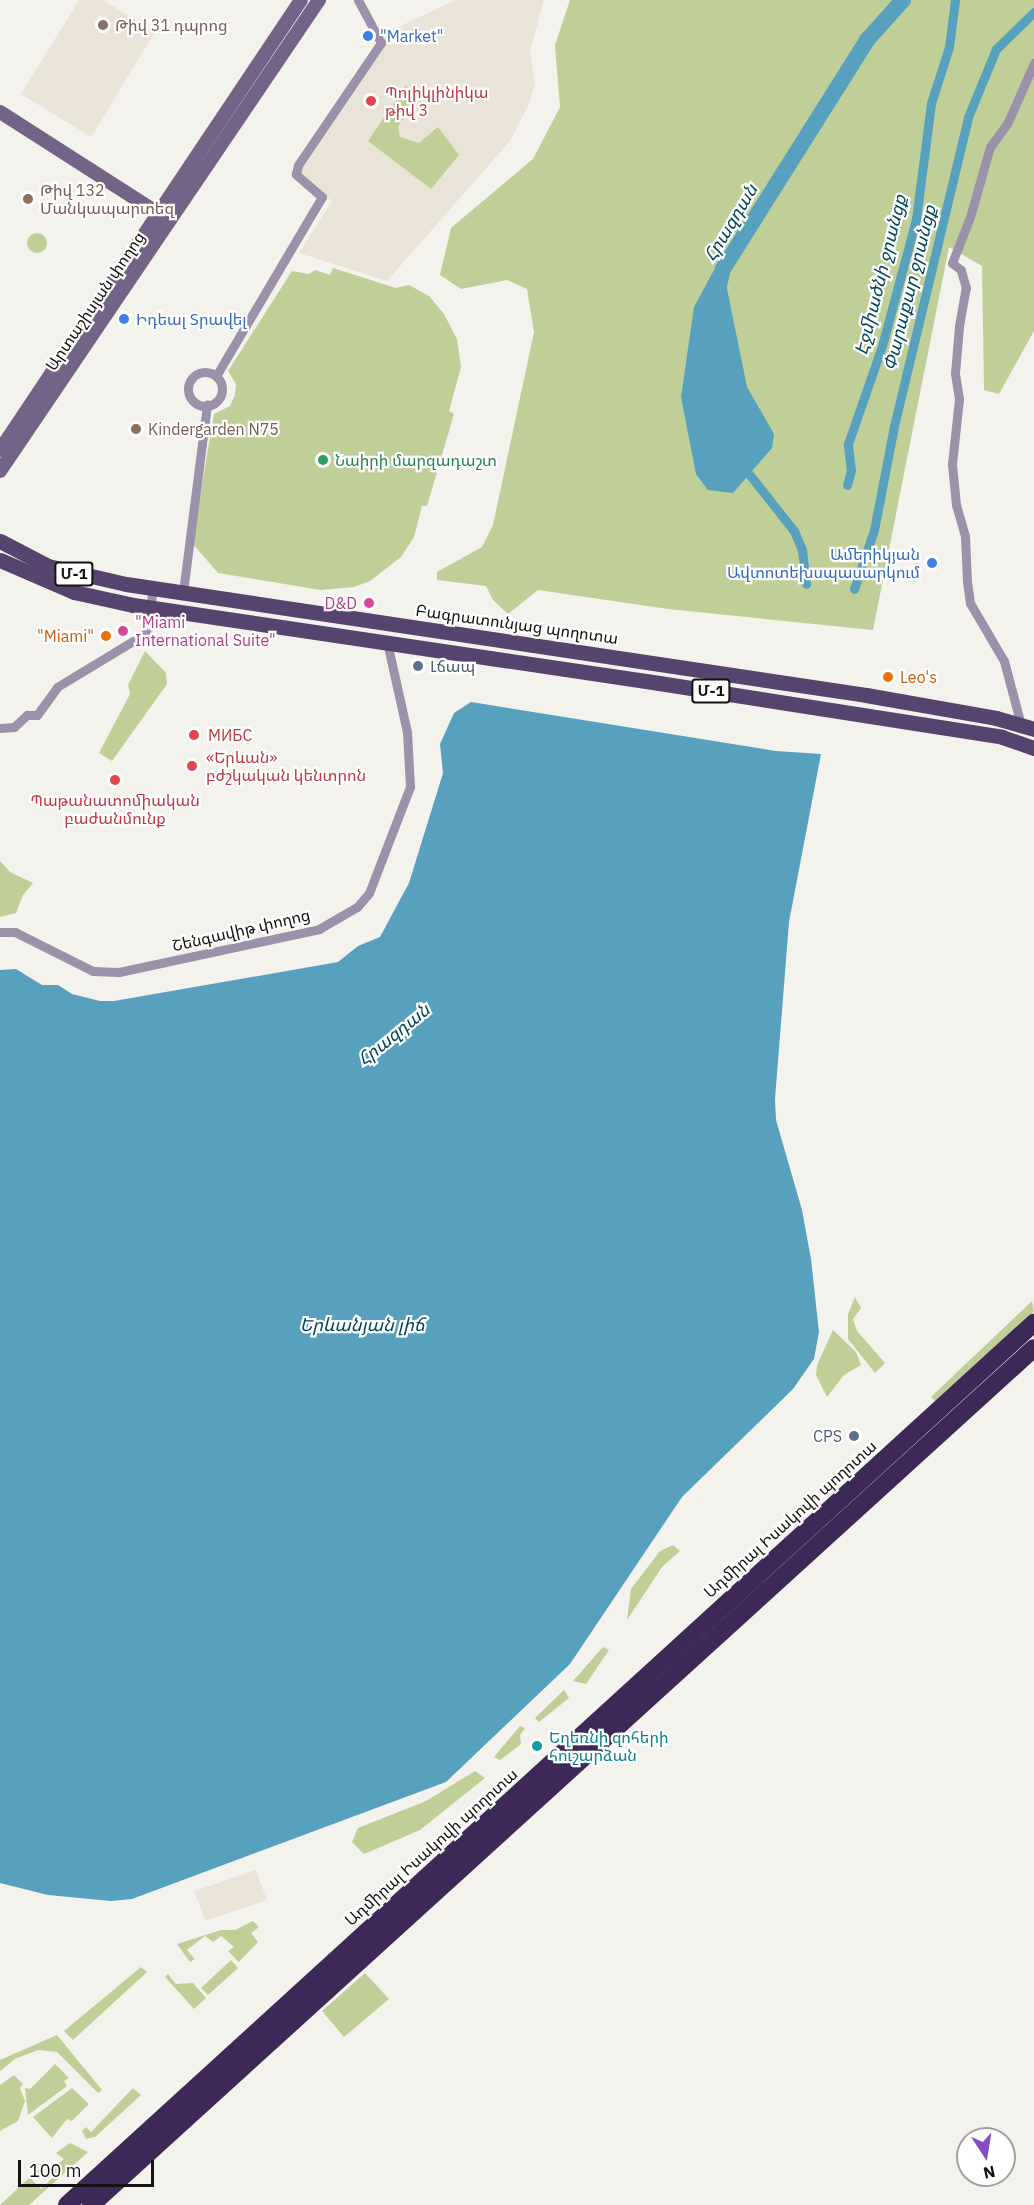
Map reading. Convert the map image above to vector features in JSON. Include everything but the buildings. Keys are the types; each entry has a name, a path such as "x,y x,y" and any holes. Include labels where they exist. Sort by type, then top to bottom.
{"highway":[{"name":"Ադմիրալ Իսակովի պողոտա","path":"67,2205 1034,1323"},
{"path":"91,2205 1034,1348"}],"main road":[{"name":"Արտաշիսյան փողոց","path":"0,471 301,0"},
{"name":"Արտաշիսյան փողոց","path":"0,450 163,216 319,0"},
{"path":"0,112 163,216"},
{"name":"Բագրատունյաց պողոտա","path":"0,541 48,566 153,589 812,687 1027,727"},
{"name":"Մ-1","path":"0,560 74,592 151,607 808,706 1002,737 1034,748"},
{"path":"435,649 438,631"},
{"path":"808,706 812,687"}],"street":[{"path":"216,376 322,197 296,174 298,165 381,43 358,0"},
{"path":"1027,727 1004,661 970,603 965,536 956,506 952,464 959,399 956,373 958,326 966,288 960,270 952,263 970,217 990,147 1007,124 1034,63"},
{"path":"183,592 207,405 220,396 222,386 216,376 201,373 190,383 192,399 207,405"},
{"path":"0,728 14,727 27,715 37,715 57,687 146,633 153,589"},
{"name":"Շենգավիթ փողոց","path":"0,932 22,935 93,971 119,972 319,929 357,907 369,893 410,787 408,732 387,642"}],"shaded area":[{"path":"79,0 103,0 155,32 91,137 21,94"},
{"path":"455,0 544,0 530,52 535,83 529,104 510,141 387,281 299,253 332,201 292,173 388,32"},
{"path":"256,1870 267,1900 205,1921 194,1891"}],"green space":[{"path":"570,0 1034,0 1034,331 999,394 984,390 982,266 949,247 873,630 668,609 538,590 508,614 493,600 486,586 437,580 437,572 482,547 493,525 534,332 527,289 507,280 461,289 440,275 451,228 533,159 560,107 555,45"},
{"path":"406,85 416,98 398,127 400,137 419,143 438,127 459,155 431,189 368,141"},
{"path":"37,233 44,236 47,243 44,250 37,253 30,250 27,243 30,236"},
{"name":"Նաիրի մարզադաշտ","path":"333,268 396,288 409,285 429,296 444,314 457,339 461,367 449,411 454,414 427,506 422,506 414,537 401,557 370,581 354,587 321,590 218,573 192,543 214,414 230,406 235,395 236,384 228,371 292,271 309,274 315,270 330,275"},
{"path":"145,651 166,673 167,684 112,761 99,753 130,694 128,685"},
{"path":"0,861 10,872 33,883 23,895 16,913 0,917"},
{"path":"855,1297 861,1308 853,1319 857,1331 885,1363 875,1373 848,1339 848,1314"},
{"path":"1032,1301 1034,1312 935,1401 931,1397"},
{"path":"833,1330 856,1352 861,1365 844,1375 827,1397 816,1375 817,1365"},
{"path":"673,1545 680,1551 662,1567 627,1620 631,1589 660,1551"},
{"path":"603,1647 609,1650 586,1684 573,1681"},
{"path":"564,1690 569,1698 539,1722 535,1718"},
{"path":"520,1726 525,1728 520,1735 521,1744 500,1760 494,1757"},
{"path":"475,1771 485,1778 420,1830 364,1854 352,1842 358,1828 426,1801"},
{"path":"253,1921 259,1927 251,1933 258,1942 239,1962 228,1951 234,1947 221,1936 213,1942 205,1936 187,1950 195,1959 190,1962 177,1944 221,1930 235,1930"},
{"path":"231,1960 238,1968 208,1995 201,1988"},
{"path":"141,1967 147,1972 73,2040 64,2031"},
{"path":"365,1973 389,1999 344,2037 322,2011"},
{"path":"168,1974 176,1984 193,1983 206,1998 194,2009 165,1977"},
{"path":"57,2035 102,2090 98,2093 57,2052 38,2050 15,2059 0,2071 0,2060"},
{"path":"55,2064 69,2078 64,2081 67,2086 28,2115 25,2088 30,2089"},
{"path":"14,2075 23,2084 20,2088 25,2101 18,2121 0,2131 0,2085"},
{"path":"72,2088 89,2104 72,2121 67,2119 52,2138 33,2117"},
{"path":"133,2088 141,2095 95,2137 86,2139 82,2131 86,2127 91,2132"},
{"path":"70,2143 88,2152 29,2205 0,2205 42,2166 45,2168 32,2180 41,2189 53,2177 48,2171 64,2159 56,2153"}],"water":[{"path":"723,269 747,387 774,434 772,448 733,493 708,490 696,474 681,397 694,307 714,270"},
{"name":"Երևանյան լիճ","path":"471,702 776,751 821,754 789,922 775,1099 776,1120 802,1210 811,1259 819,1332 814,1359 793,1389 682,1497 570,1664 446,1782 132,1899 111,1901 48,1895 0,1883 0,970 16,969 42,985 58,985 72,994 100,1001 114,1001 338,962 358,946 380,937 409,883 443,773 440,744 454,713"}],"waterway":[{"name":"Հրազդան","path":"718,290 723,269 867,40 903,0"},
{"name":"Էջմիածնի ջրանցք","path":"847,485 851,470 848,444 882,346 916,219 931,103 949,47 955,0"},
{"name":"Փարաքար ջրանցք","path":"854,589 874,530 894,426 968,117 996,49 1034,12"},
{"name":"Հրազդան","path":"749,474 794,531 802,550 806,584"}],"place":[{"name":"Թիվ 31 դպրոց","path":"103,25"},
{"name":"\"Market\"","path":"368,36"},
{"name":"Պոլիկլինիկա թիվ 3","path":"371,101"},
{"name":"Թիվ 132 Մանկապարտեզ","path":"28,199"},
{"name":"Իդեալ Տրավել","path":"124,319"},
{"name":"Kindergarden N75","path":"136,429"},
{"name":"Նաիրի մարզադաշտ","path":"323,460"},
{"name":"Ամերիկյան Ավտոտեխսպասարկում","path":"932,563"},
{"name":"D&D","path":"369,603"},
{"name":"\"Miami International Suite\"","path":"123,631"},
{"name":"\"Miami\"","path":"106,636"},
{"name":"Լճապ","path":"418,666"},
{"name":"Leo's","path":"888,677"},
{"name":"МИБС","path":"194,735"},
{"name":"«Երևան» բժշկական կենտրոն","path":"192,766"},
{"name":"Պաթանատոմիական բաժանմունք","path":"115,780"},
{"name":"CPS","path":"854,1436"},
{"name":"Եղեռնի զոհերի հուշարձան","path":"537,1746"}]}
